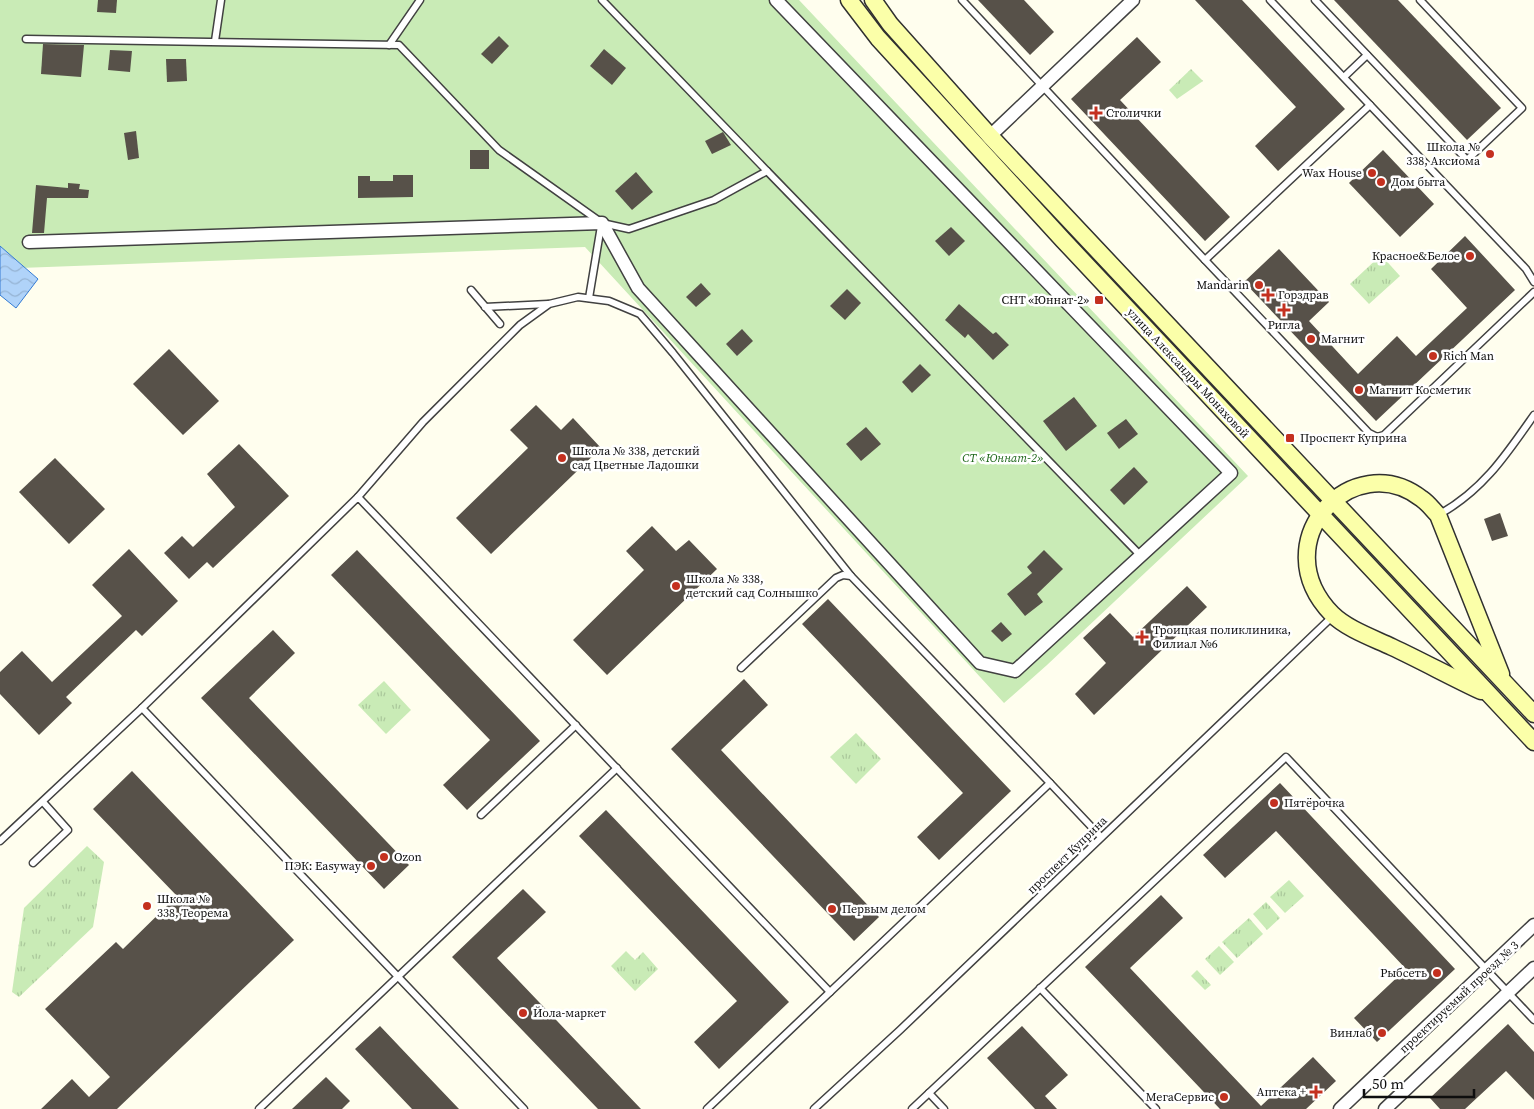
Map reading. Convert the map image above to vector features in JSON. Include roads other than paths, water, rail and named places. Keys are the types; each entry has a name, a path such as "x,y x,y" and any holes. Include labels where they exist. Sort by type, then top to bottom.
{"main road":[{"name":"улица Александры Монаховой","path":"849,0 878,38 1063,240 1534,742"},
{"name":"улица Александры Монаховой","path":"873,0 890,24 990,136 1534,714"},
{"path":"1491,696 1361,632 1334,615 1318,597 1307,569 1307,549 1313,527 1320,514 1334,501 1356,488 1384,485 1403,488 1422,499 1438,515 1505,683"}],"street":[{"path":"29,242 602,223 638,288 980,664 1015,671 1232,473 776,0"},
{"path":"990,136 1133,0"},
{"name":"проектируемый проезд № 3","path":"1340,1109 1534,925"},
{"path":"1385,1109 1534,968"}],"lane":[{"path":"215,41 221,0"},
{"path":"388,45 420,0"},
{"path":"602,0 1141,556"},
{"path":"962,0 1369,433 1377,437 1384,435 1534,292"},
{"path":"1270,0 1526,269 1534,282"},
{"path":"1315,0 1467,160 1522,108 1420,0"},
{"path":"26,39 399,45 499,150 602,223 629,229 714,200 767,171"},
{"path":"1344,77 1367,55"},
{"path":"1205,260 1370,105"},
{"path":"589,298 602,223"},
{"path":"471,290 500,324"},
{"path":"484,306 549,304 578,297 610,301 640,314 674,353 851,576 1101,837"},
{"path":"0,842 142,708 358,498 423,422 520,325 549,304"},
{"path":"1438,515 1466,498 1493,472 1534,415"},
{"path":"358,498 830,992"},
{"path":"741,668 836,578 843,574 851,576"},
{"name":"проспект Куприна","path":"814,1109 907,1024 1334,615"},
{"path":"142,708 524,1109"},
{"path":"481,815 576,725"},
{"path":"912,1109 1286,757 1534,1020"},
{"path":"259,1109 617,768"},
{"path":"707,1109 1050,783"},
{"path":"33,863 68,830 43,802"},
{"path":"1040,988 1156,1109"},
{"path":"929,1093 944,1109"}],"water":[{"path":"0,246 38,279 16,308 0,295"}],"place":[{"name":"Столички","path":"1096,113"},
{"name":"Школа № 338, Аксиома","path":"1490,154"},
{"name":"Wax House","path":"1372,173"},
{"name":"Дом быта","path":"1381,182"},
{"name":"Красное&Белое","path":"1470,256"},
{"name":"Mandarin","path":"1259,285"},
{"name":"Горздрав","path":"1268,295"},
{"name":"СНТ «Юннат-2»","path":"1099,300"},
{"name":"Ригла","path":"1284,310"},
{"name":"Магнит","path":"1311,339"},
{"name":"Rich Man","path":"1433,356"},
{"name":"Магнит Косметик","path":"1359,390"},
{"name":"Проспект Куприна","path":"1290,438"},
{"name":"Школа № 338, детский сад Цветные Ладошки","path":"562,458"},
{"name":"Школа № 338, детский сад Солнышко","path":"676,586"},
{"name":"Троицкая поликлиника, Филиал №6","path":"1142,637"},
{"name":"Пятёрочка","path":"1274,803"},
{"name":"Ozon","path":"384,857"},
{"name":"ПЭК: Easyway","path":"371,866"},
{"name":"Школа № 338, Теорема","path":"147,906"},
{"name":"Первым делом","path":"832,909"},
{"name":"Рыбсеть","path":"1437,973"},
{"name":"Йола-маркет","path":"523,1013"},
{"name":"Винлаб","path":"1382,1033"},
{"name":"Аптека +","path":"1316,1092"},
{"name":"МегаСервис","path":"1224,1097"}],"park label":[{"name":"СТ «Юннат-2»","path":"1003,458"}]}
